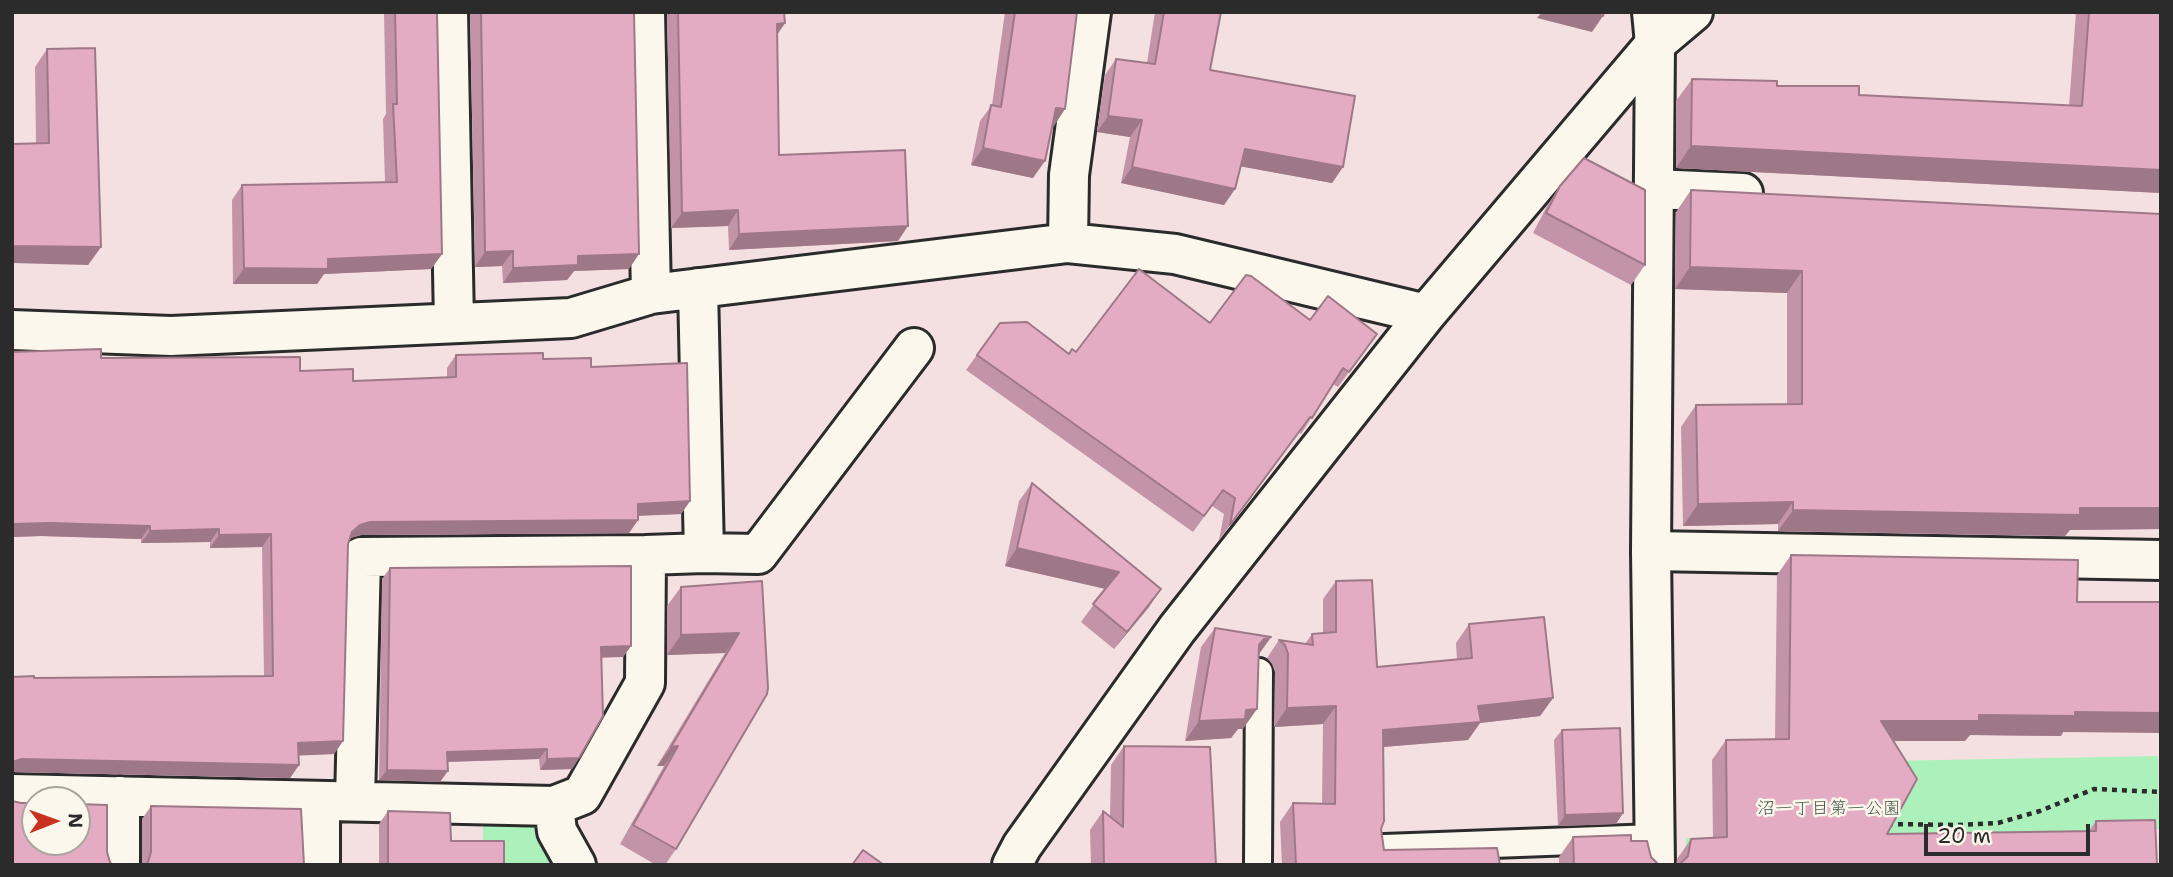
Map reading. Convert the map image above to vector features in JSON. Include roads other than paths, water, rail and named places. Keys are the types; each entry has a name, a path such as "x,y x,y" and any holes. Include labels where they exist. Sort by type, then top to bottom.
{"street":[{"path":"448,12 454,323"},
{"path":"645,12 650,294"},
{"path":"1068,243 1069,175 1091,12"},
{"path":"1012,865 1022,846 1177,629 1653,28 1693,12"},
{"path":"1653,28 1651,551 1655,851"},
{"path":"1654,189 1777,195"},
{"path":"12,330 172,336 571,318 650,294 1068,243 1175,254 1426,314"},
{"path":"698,288 704,553"},
{"path":"320,865 337,801 361,557 758,554 915,348"},
{"path":"1651,551 2161,560"},
{"path":"12,794 554,806 582,795 645,683 646,555"},
{"path":"120,796 120,865"},
{"path":"554,806 556,831 576,865"}],"lane":[{"path":"1258,865 1259,672"},
{"path":"1384,848 1655,851"}],"park label":[{"name":"沼一丁目第一公園","path":"1829,809"}]}
